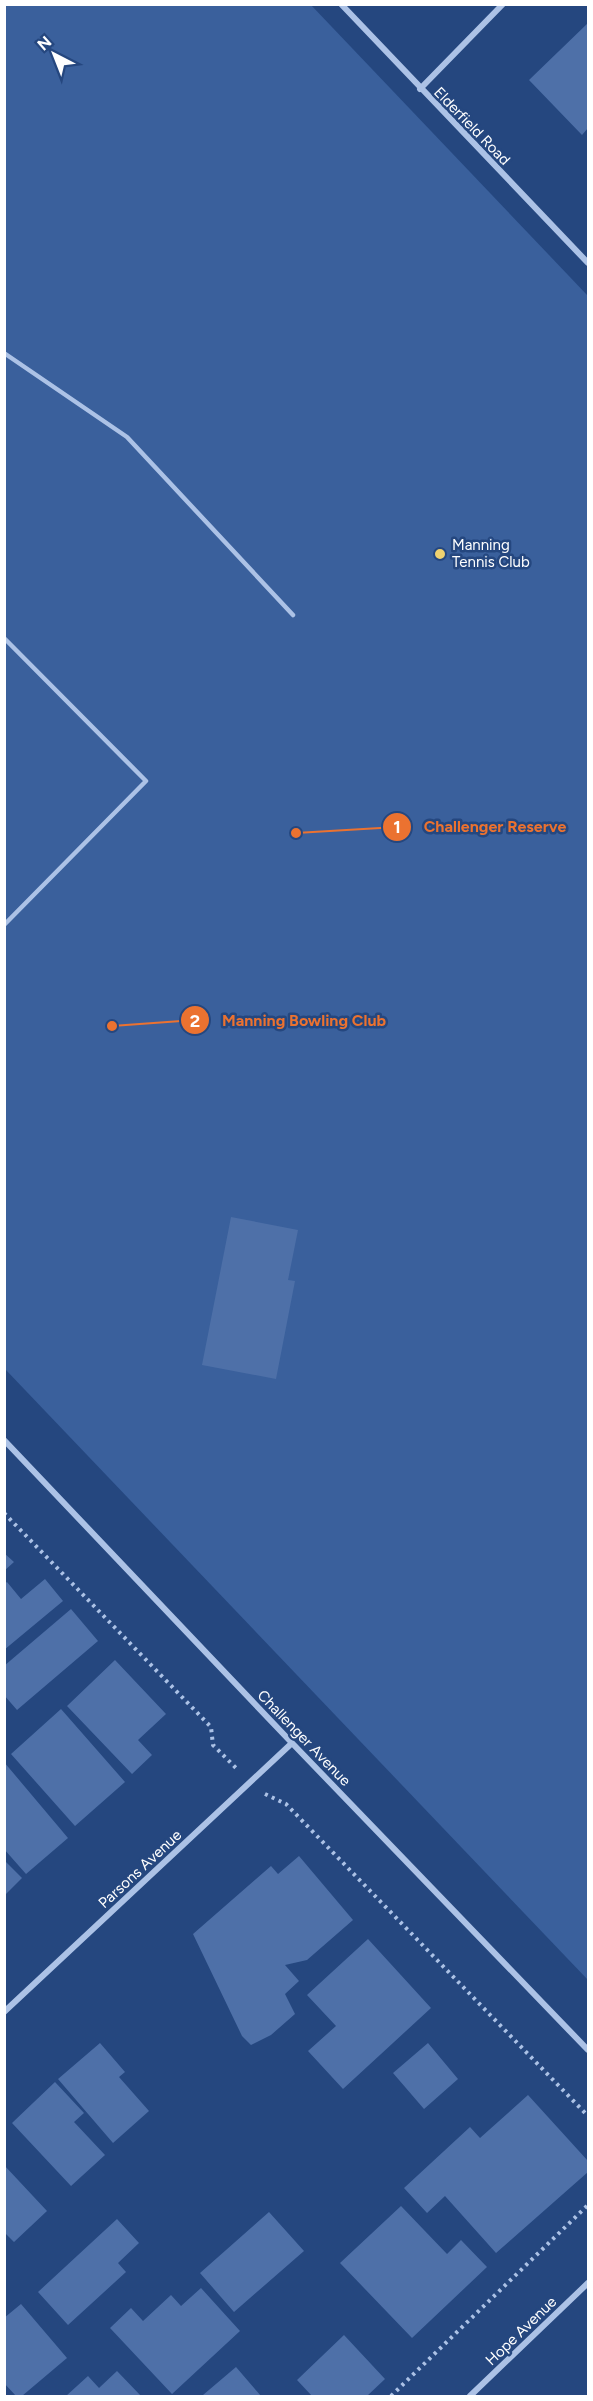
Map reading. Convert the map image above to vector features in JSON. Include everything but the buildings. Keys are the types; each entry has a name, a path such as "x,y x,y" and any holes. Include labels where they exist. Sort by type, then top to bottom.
{"street":[{"name":"Elderfield Road","path":"341,4 588,263"},
{"path":"420,89 503,4"},
{"name":"Challenger Avenue","path":"4,1440 588,2050"},
{"name":"Parsons Avenue","path":"4,2012 292,1743"},
{"name":"Hope Avenue","path":"470,2397 588,2283"}],"lane":[{"path":"4,353 127,436 293,615"},
{"path":"4,638 146,781 4,925"}],"path":[{"path":"4,1512 211,1727 213,1745 269,1798 286,1804 588,2116"},
{"path":"391,2397 588,2205"}],"shaded area":[{"path":"6,5 311,5 588,296 588,1980 5,1369"}],"place":[{"name":"Manning Tennis Club","path":"440,554"},
{"name":"Challenger Reserve","path":"296,833"},
{"name":"Manning Bowling Club","path":"112,1026"}]}
